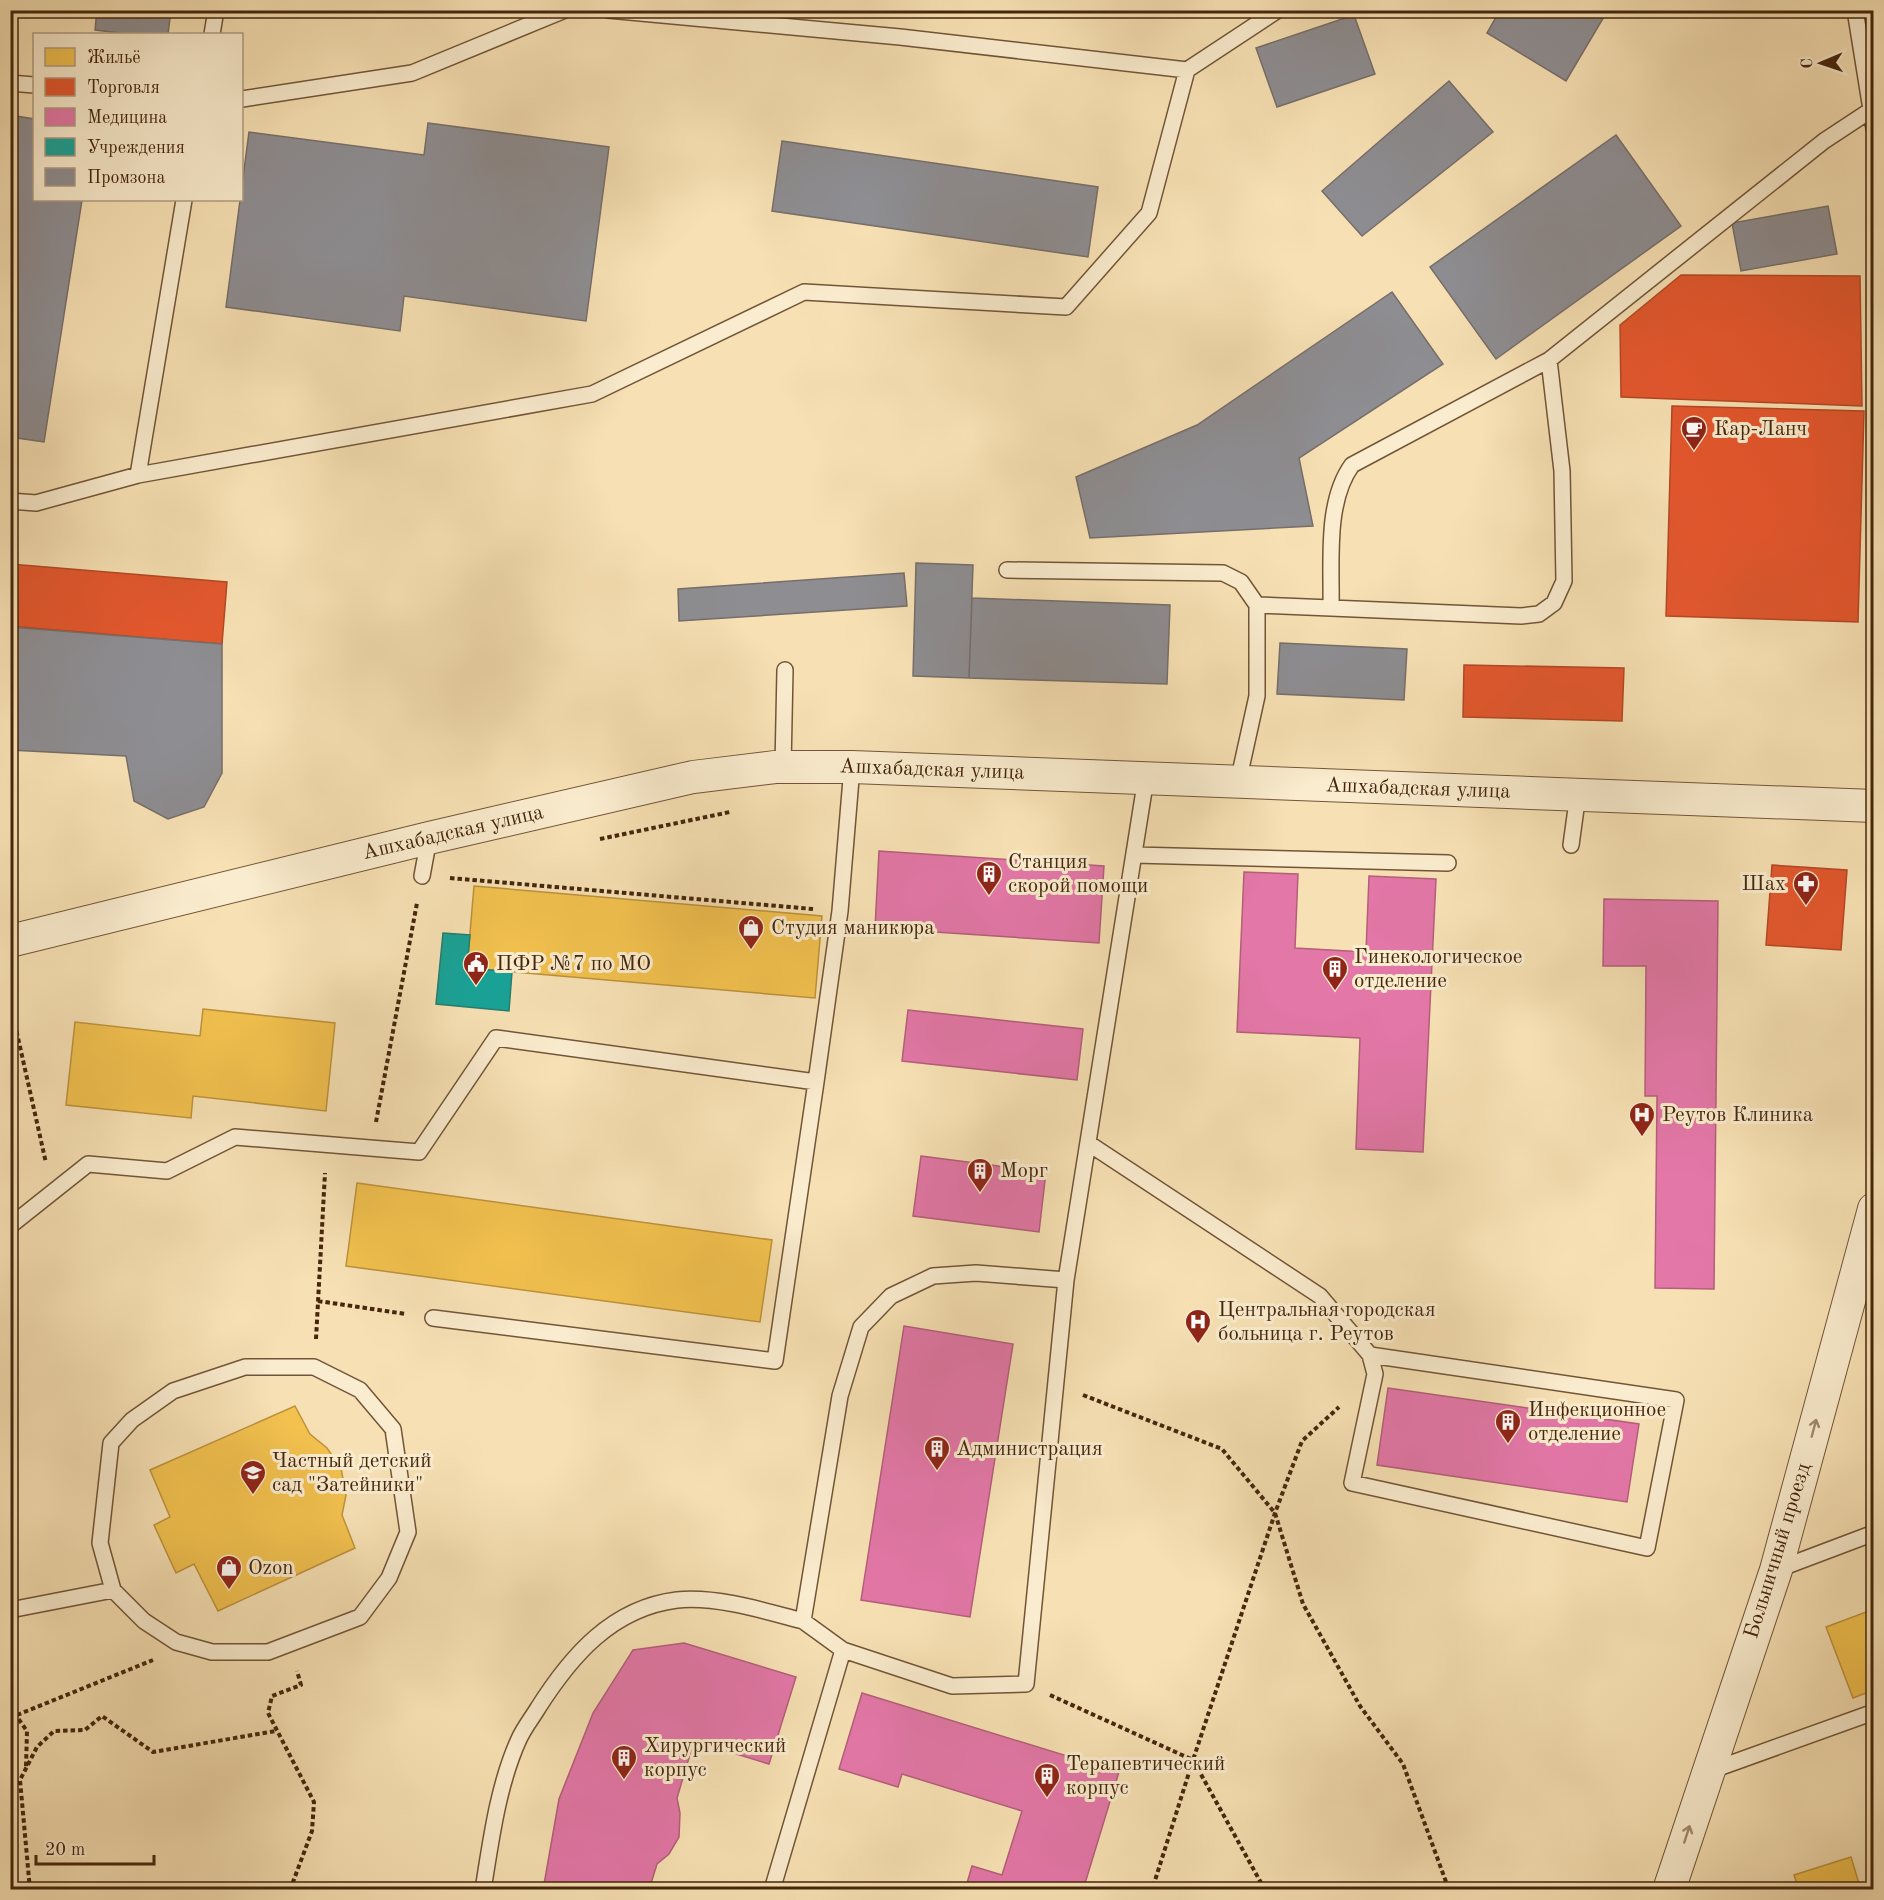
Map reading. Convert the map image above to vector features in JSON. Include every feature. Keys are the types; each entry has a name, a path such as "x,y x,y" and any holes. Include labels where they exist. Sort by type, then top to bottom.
{"street":[{"name":"Ашхабадская улица","path":"10,941 429,838 693,777 783,767 852,767 1874,806"},
{"name":"Больничный проезд","path":"1669,1890 1776,1570 1874,1209"}],"lane":[{"path":"212,33 216,10"},
{"path":"243,99 412,73 565,10"},
{"path":"608,10 900,37 1187,70 1278,10"},
{"path":"1856,10 1874,128"},
{"path":"10,501 36,503 138,475 592,394 804,292 1066,307 1149,213 1187,70"},
{"path":"10,82 33,85"},
{"path":"1331,608 1335,499 1341,480 1352,465 1550,360 1824,141 1871,110"},
{"path":"138,475 184,201"},
{"path":"1257,605 1521,616 1539,614 1554,603 1564,581 1563,471 1550,360"},
{"path":"1007,570 1223,573 1241,582 1257,605 1257,696 1238,782"},
{"path":"783,767 785,670"},
{"path":"433,1318 775,1361 840,911 852,767"},
{"path":"483,1890 501,1795 519,1738 550,1689 582,1647 627,1614 678,1600 734,1604 803,1621 843,1650 952,1686 1026,1684 1066,1280 1146,778"},
{"path":"1571,845 1578,795"},
{"path":"422,876 429,838"},
{"path":"1134,855 1448,863"},
{"path":"10,1226 88,1164 168,1171 235,1137 419,1152 496,1038 816,1082"},
{"path":"1088,1143 1320,1296 1370,1354 1375,1374 1352,1483 1647,1548 1676,1400 1370,1354"},
{"path":"803,1621 840,1396 861,1327 891,1296 933,1276 976,1273 1066,1280"},
{"path":"245,1367 314,1367 360,1390 393,1429 408,1532 389,1578 360,1617 289,1644 268,1652 212,1652 176,1642 144,1621 112,1590 100,1543 111,1443 132,1420 173,1392 245,1367"},
{"path":"1776,1570 1874,1533"},
{"path":"10,1610 112,1590"},
{"path":"772,1890 843,1650"},
{"path":"1708,1772 1874,1712"}],"path":[{"path":"596,840 734,811"},
{"path":"371,1148 422,876 840,911"},
{"path":"10,1002 53,1192"},
{"path":"315,1343 327,1144"},
{"path":"318,1301 433,1318"},
{"path":"1152,1890 1275,1513 1302,1441 1375,1374"},
{"path":"1056,1385 1222,1449 1275,1513 1303,1604 1360,1706 1404,1764 1449,1890"},
{"path":"289,1644 301,1685 273,1696 268,1713 314,1802 312,1831 290,1890"},
{"path":"17,1715 189,1645"},
{"path":"1026,1684 1193,1760 1265,1890"},
{"path":"10,1707 27,1731 26,1769"},
{"path":"10,1788 20,1780 37,1747 54,1731 85,1730 102,1716 153,1752 276,1731"},
{"path":"20,1780 30,1890"}],"building: Жильё":[{"path":"474,886 822,916 815,998 467,968"},
{"path":"203,1009 335,1023 326,1111 193,1096 191,1118 66,1105 75,1022 200,1036"},
{"path":"357,1183 772,1240 760,1322 346,1266"},
{"path":"295,1406 310,1434 327,1448 341,1468 346,1495 342,1515 355,1548 218,1611 194,1564 176,1573 154,1525 170,1517 150,1470"},
{"path":"1874,1609 1874,1690 1853,1698 1826,1627"},
{"path":"1851,1857 1861,1890 1799,1890 1794,1875"}],"building: Торговля":[{"path":"1681,275 1860,276 1862,406 1621,397 1620,325"},
{"path":"1672,406 1864,411 1858,622 1666,616"},
{"path":"10,564 227,582 222,644 10,626"},
{"path":"1464,665 1624,668 1622,721 1463,717"},
{"name":"Шах","path":"1772,865 1847,870 1841,950 1766,945"}],"building: Медицина":[{"name":"Станция скорой помощи","path":"879,851 1104,866 1099,943 875,928"},
{"name":"Гинекологическое отделение","path":"1244,872 1298,874 1295,948 1366,952 1369,876 1436,879 1423,1152 1356,1149 1360,1038 1237,1032"},
{"path":"1604,899 1718,901 1714,1289 1655,1288 1657,1096 1645,1096 1646,966 1603,966"},
{"path":"908,1010 1083,1029 1077,1080 902,1061"},
{"name":"Морг","path":"921,1156 1046,1172 1039,1232 913,1216"},
{"name":"Администрация","path":"904,1326 1013,1344 970,1617 861,1600"},
{"name":"Инфекционное отделение","path":"1388,1388 1639,1424 1627,1502 1377,1465"},
{"name":"Хирургический корпус","path":"684,1643 796,1677 769,1764 694,1741 677,1798 680,1813 679,1837 669,1854 657,1864 649,1890 543,1890 559,1799 593,1713 633,1650"},
{"name":"Терапевтический корпус","path":"862,1693 1119,1772 1083,1890 965,1890 972,1866 1002,1875 1022,1811 902,1774 898,1787 839,1769"}],"building: Учреждения":[{"path":"443,933 470,935 467,968 512,972 509,1011 436,1004"}],"building: Промзона":[{"path":"97,10 171,10 168,33 120,33 95,30"},
{"path":"1500,10 1608,10 1566,81 1487,33"},
{"path":"1354,15 1375,74 1277,107 1256,48"},
{"path":"1449,81 1493,132 1362,236 1322,191"},
{"path":"10,115 33,119 33,201 82,201 44,442 10,437"},
{"path":"428,123 609,147 586,321 404,296 400,331 226,307 240,201 243,201 243,178 249,132 424,155"},
{"path":"1616,135 1681,226 1496,359 1430,267"},
{"path":"782,141 1098,187 1088,257 772,211"},
{"path":"1828,206 1837,254 1741,271 1732,223"},
{"path":"1392,292 1443,364 1299,458 1313,526 1090,538 1076,477 1197,425"},
{"path":"916,563 973,565 969,678 913,676"},
{"path":"904,573 907,606 679,621 678,589"},
{"path":"972,598 1170,605 1167,684 969,678"},
{"path":"10,627 222,644 222,773 204,807 168,819 134,801 126,756 10,750"},
{"path":"1280,643 1407,649 1404,700 1277,694"}],"place":[{"name":"Кар-Ланч","path":"1694,452"},
{"name":"Станция скорой помощи","path":"989,897"},
{"name":"Шах","path":"1806,907"},
{"name":"Студия маникюра","path":"751,951"},
{"name":"ПФР №7 по МО","path":"476,987"},
{"name":"Гинекологическое отделение","path":"1335,992"},
{"name":"Реутов Клиника","path":"1642,1138"},
{"name":"Морг","path":"980,1194"},
{"name":"Центральная городская больница г. Реутов","path":"1198,1345"},
{"name":"Инфекционное отделение","path":"1508,1445"},
{"name":"Администрация","path":"937,1472"},
{"name":"Частный детский сад \"Затейники\"","path":"253,1496"},
{"name":"Ozon","path":"229,1591"},
{"name":"Хирургический корпус","path":"624,1781"},
{"name":"Терапевтический корпус","path":"1047,1799"}]}
